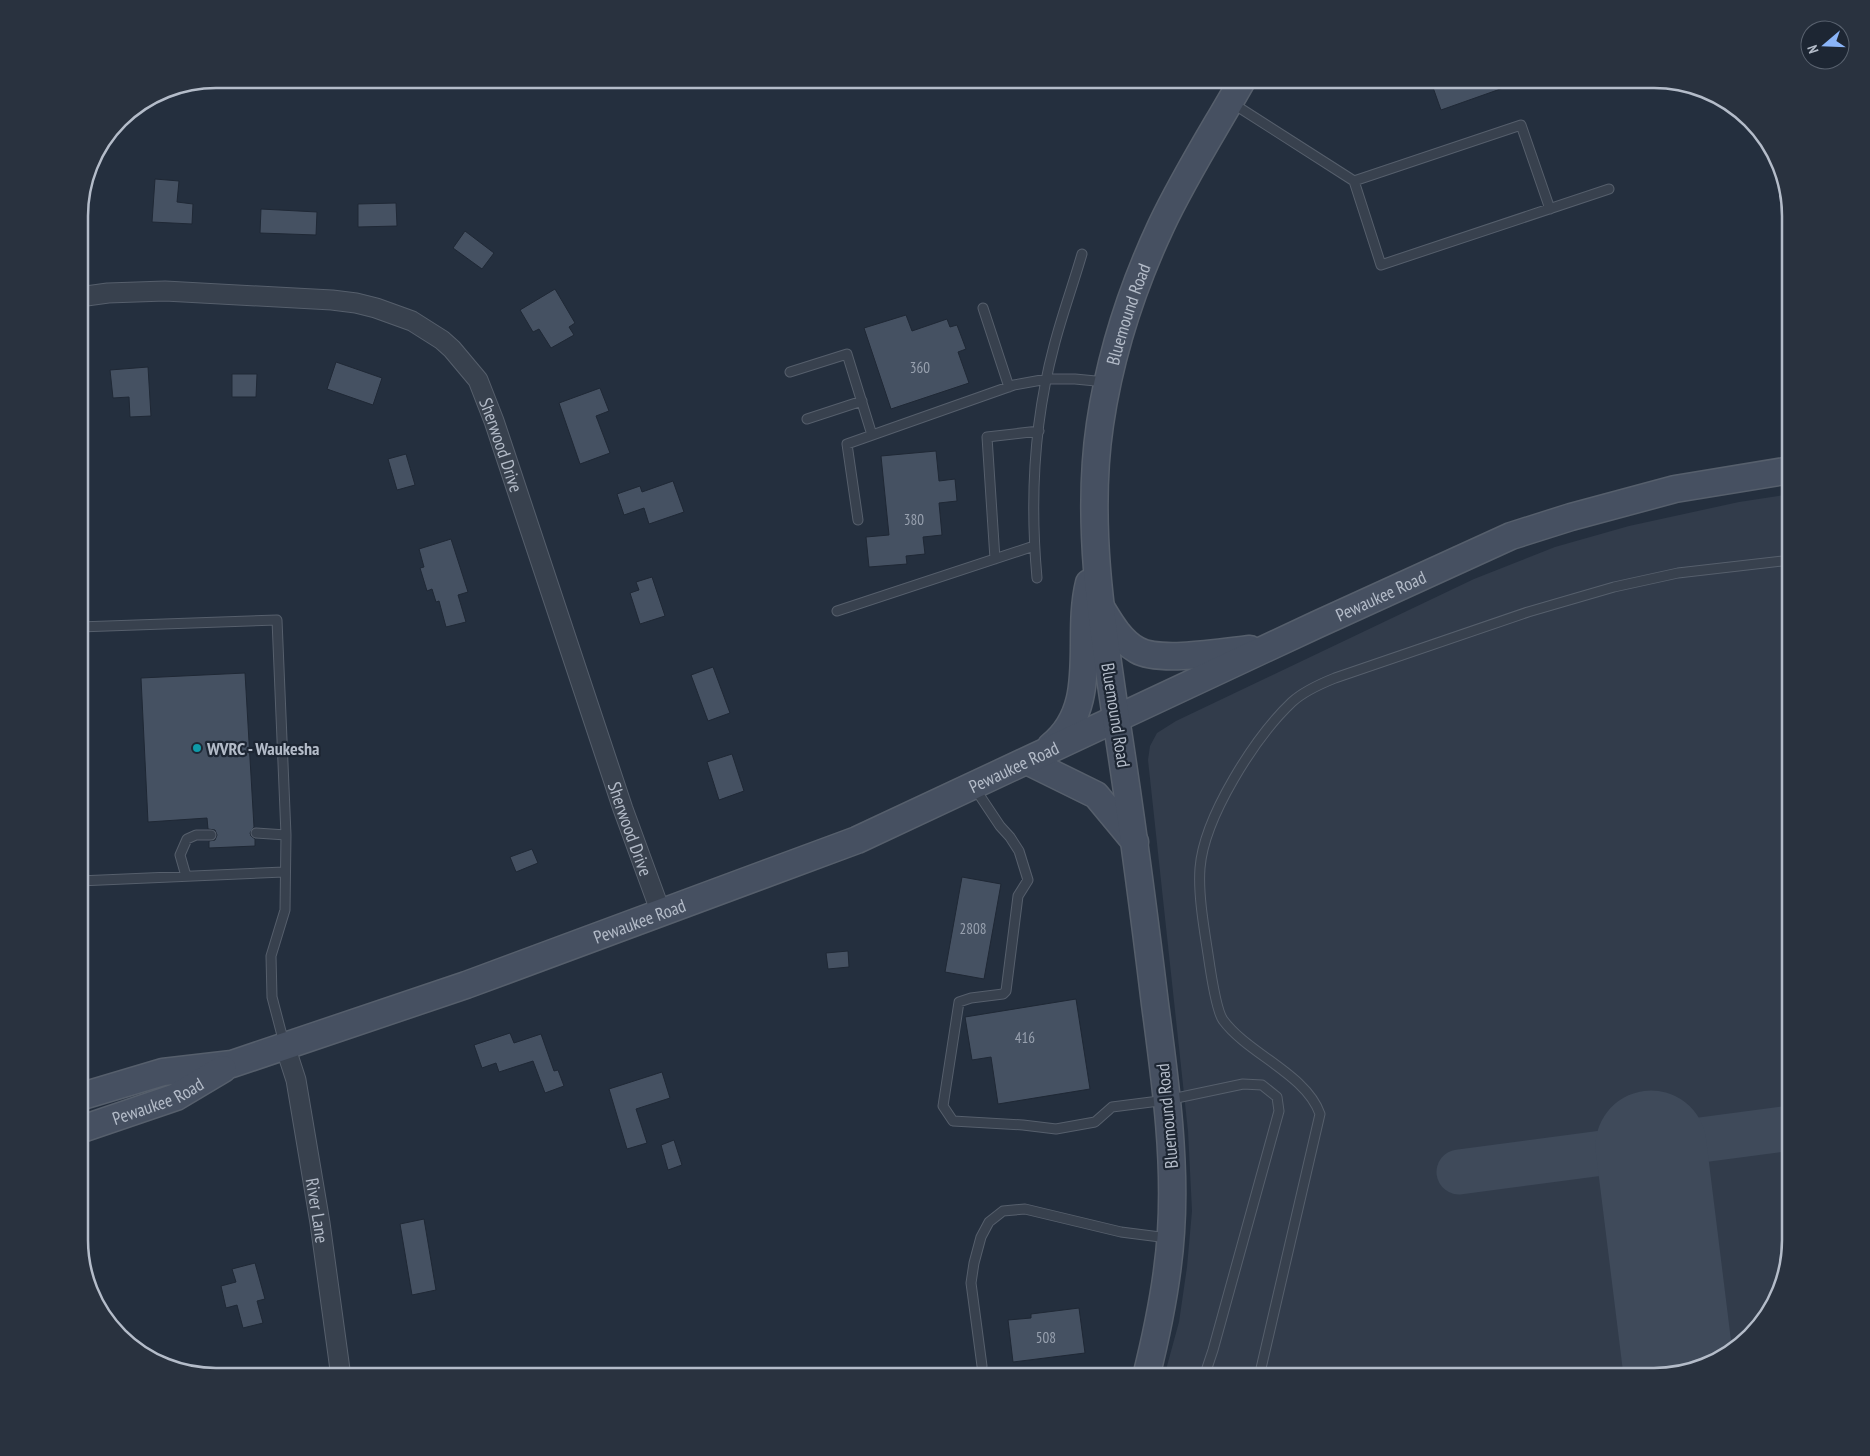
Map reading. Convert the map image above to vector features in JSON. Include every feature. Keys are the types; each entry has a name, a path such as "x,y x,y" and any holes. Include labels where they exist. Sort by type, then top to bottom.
{"main road":[{"name":"Bluemound Road","path":"1148,1368 1159,1326 1170,1238 1172,1179 1167,1100 1135,842 1102,608 1097,556 1096,466 1099,429 1107,382 1123,326 1154,241 1181,188 1238,88"},
{"name":"Pewaukee Road","path":"88,1127 176,1097 232,1064 466,985 857,840 1267,648 1512,536 1571,517 1676,489 1782,471"},
{"path":"1097,556 1086,599 1081,701 1069,728 1056,742 1033,758 1096,796 1135,842"},
{"path":"1102,608 1126,642 1144,653 1172,656 1267,648"},
{"name":"Pewaukee Road","path":"88,1094 164,1072 232,1064"}],"street":[{"name":"Sherwood Drive","path":"88,296 108,293 165,291 356,303 412,321 442,340 452,349 478,380 494,421 623,809 661,913"},
{"name":"River Lane","path":"285,1046 296,1080 320,1222 340,1368"}],"lane":[{"path":"1230,102 1354,181 1382,265 1609,190"},
{"path":"1354,181 1521,125 1550,209"},
{"path":"1037,578 1034,546 1034,486 1039,432 1054,346 1082,254"},
{"path":"983,308 1009,387"},
{"path":"790,372 847,354 872,435"},
{"path":"858,520 847,444 1009,387 1047,379 1107,382"},
{"path":"807,420 862,401"},
{"path":"995,559 987,437 1039,432"},
{"path":"837,611 1034,546"},
{"path":"1261,1368 1320,1114 1317,1105 1300,1085 1237,1035 1222,1019 1212,980 1202,917 1200,868 1206,838 1218,809 1238,772 1265,734 1293,701 1313,687 1335,678 1528,612 1614,587 1678,573 1782,561"},
{"path":"88,627 277,620 286,835 284,872 285,910 271,956 272,997 285,1046"},
{"path":"973,786 1000,826 1010,836 1020,851 1028,880 1018,896 1006,991 1002,994 971,998 959,1002 943,1106 953,1120 1056,1129 1095,1122 1112,1107 1167,1100 1243,1084 1262,1085 1277,1097 1279,1111 1208,1368"},
{"path":"256,833 286,835"},
{"path":"186,876 180,855 186,839 196,835 211,834"},
{"path":"88,881 284,872"},
{"path":"982,1366 971,1283 974,1263 982,1237 989,1222 1003,1211 1025,1209 1121,1232 1170,1238"}],"shaded area":[{"path":"1782,495 1782,1240 1780,1265 1776,1282 1756,1318 1739,1337 1726,1347 1696,1362 1663,1368 1166,1368 1179,1322 1187,1267 1192,1211 1188,1131 1148,760 1150,746 1157,733 1176,721 1474,579 1555,547 1629,526 1739,502"}],"building":[{"path":"1433,88 1503,88 1441,110"},
{"path":"155,179 179,181 177,202 193,204 192,224 152,222"},
{"path":"396,203 397,226 358,227 358,204"},
{"path":"261,209 317,212 316,235 260,233"},
{"path":"465,231 494,253 482,269 453,248"},
{"path":"555,289 575,323 569,327 574,335 551,348 539,329 533,332 520,310"},
{"path":"906,315 912,331 947,319 950,327 957,325 966,349 958,352 969,383 891,409 864,328"},
{"path":"336,362 382,378 373,405 327,389"},
{"path":"148,367 151,416 130,417 129,397 113,398 110,370"},
{"path":"232,374 257,374 256,397 232,397"},
{"path":"600,388 609,411 596,416 610,453 580,464 559,403"},
{"path":"936,451 939,481 955,479 957,501 939,503 942,535 923,537 925,554 906,556 907,564 869,567 866,537 889,535 881,456"},
{"path":"406,454 415,485 397,490 388,459"},
{"path":"673,481 684,512 649,524 644,508 624,515 617,494 640,486 642,492"},
{"path":"451,539 468,592 458,595 466,622 446,627 439,601 436,602 432,589 427,591 420,568 424,567 419,549"},
{"path":"652,577 665,616 640,624 630,593 639,590 636,582"},
{"path":"713,667 730,713 708,721 691,675"},
{"name":"WVRC - Waukesha","path":"245,673 254,827 250,833 255,839 255,846 209,848 209,841 215,840 217,835 215,830 208,829 207,818 148,822 141,678"},
{"path":"732,754 744,791 719,800 707,762"},
{"path":"532,849 538,863 516,872 510,857"},
{"path":"962,877 1001,884 984,979 945,972"},
{"path":"848,951 849,967 828,969 826,953"},
{"path":"1076,999 1090,1089 998,1104 991,1057 972,1060 965,1017"},
{"path":"510,1033 514,1043 541,1034 554,1071 558,1070 564,1086 545,1093 533,1061 499,1072 496,1063 482,1068 474,1045"},
{"path":"662,1072 670,1098 636,1109 647,1143 627,1149 609,1089"},
{"path":"674,1140 682,1165 668,1170 661,1145"},
{"path":"424,1219 436,1290 412,1295 400,1224"},
{"path":"255,1263 265,1299 257,1301 263,1323 243,1328 237,1305 226,1308 221,1286 236,1282 232,1269"},
{"path":"1079,1308 1085,1353 1013,1362 1008,1320 1031,1318 1031,1314"}],"taxiway":[{"path":"1459,1172 1782,1129"}],"runway":[{"path":"1651,1146 1678,1366"}],"place":[{"name":"WVRC - Waukesha","path":"197,748"}]}
